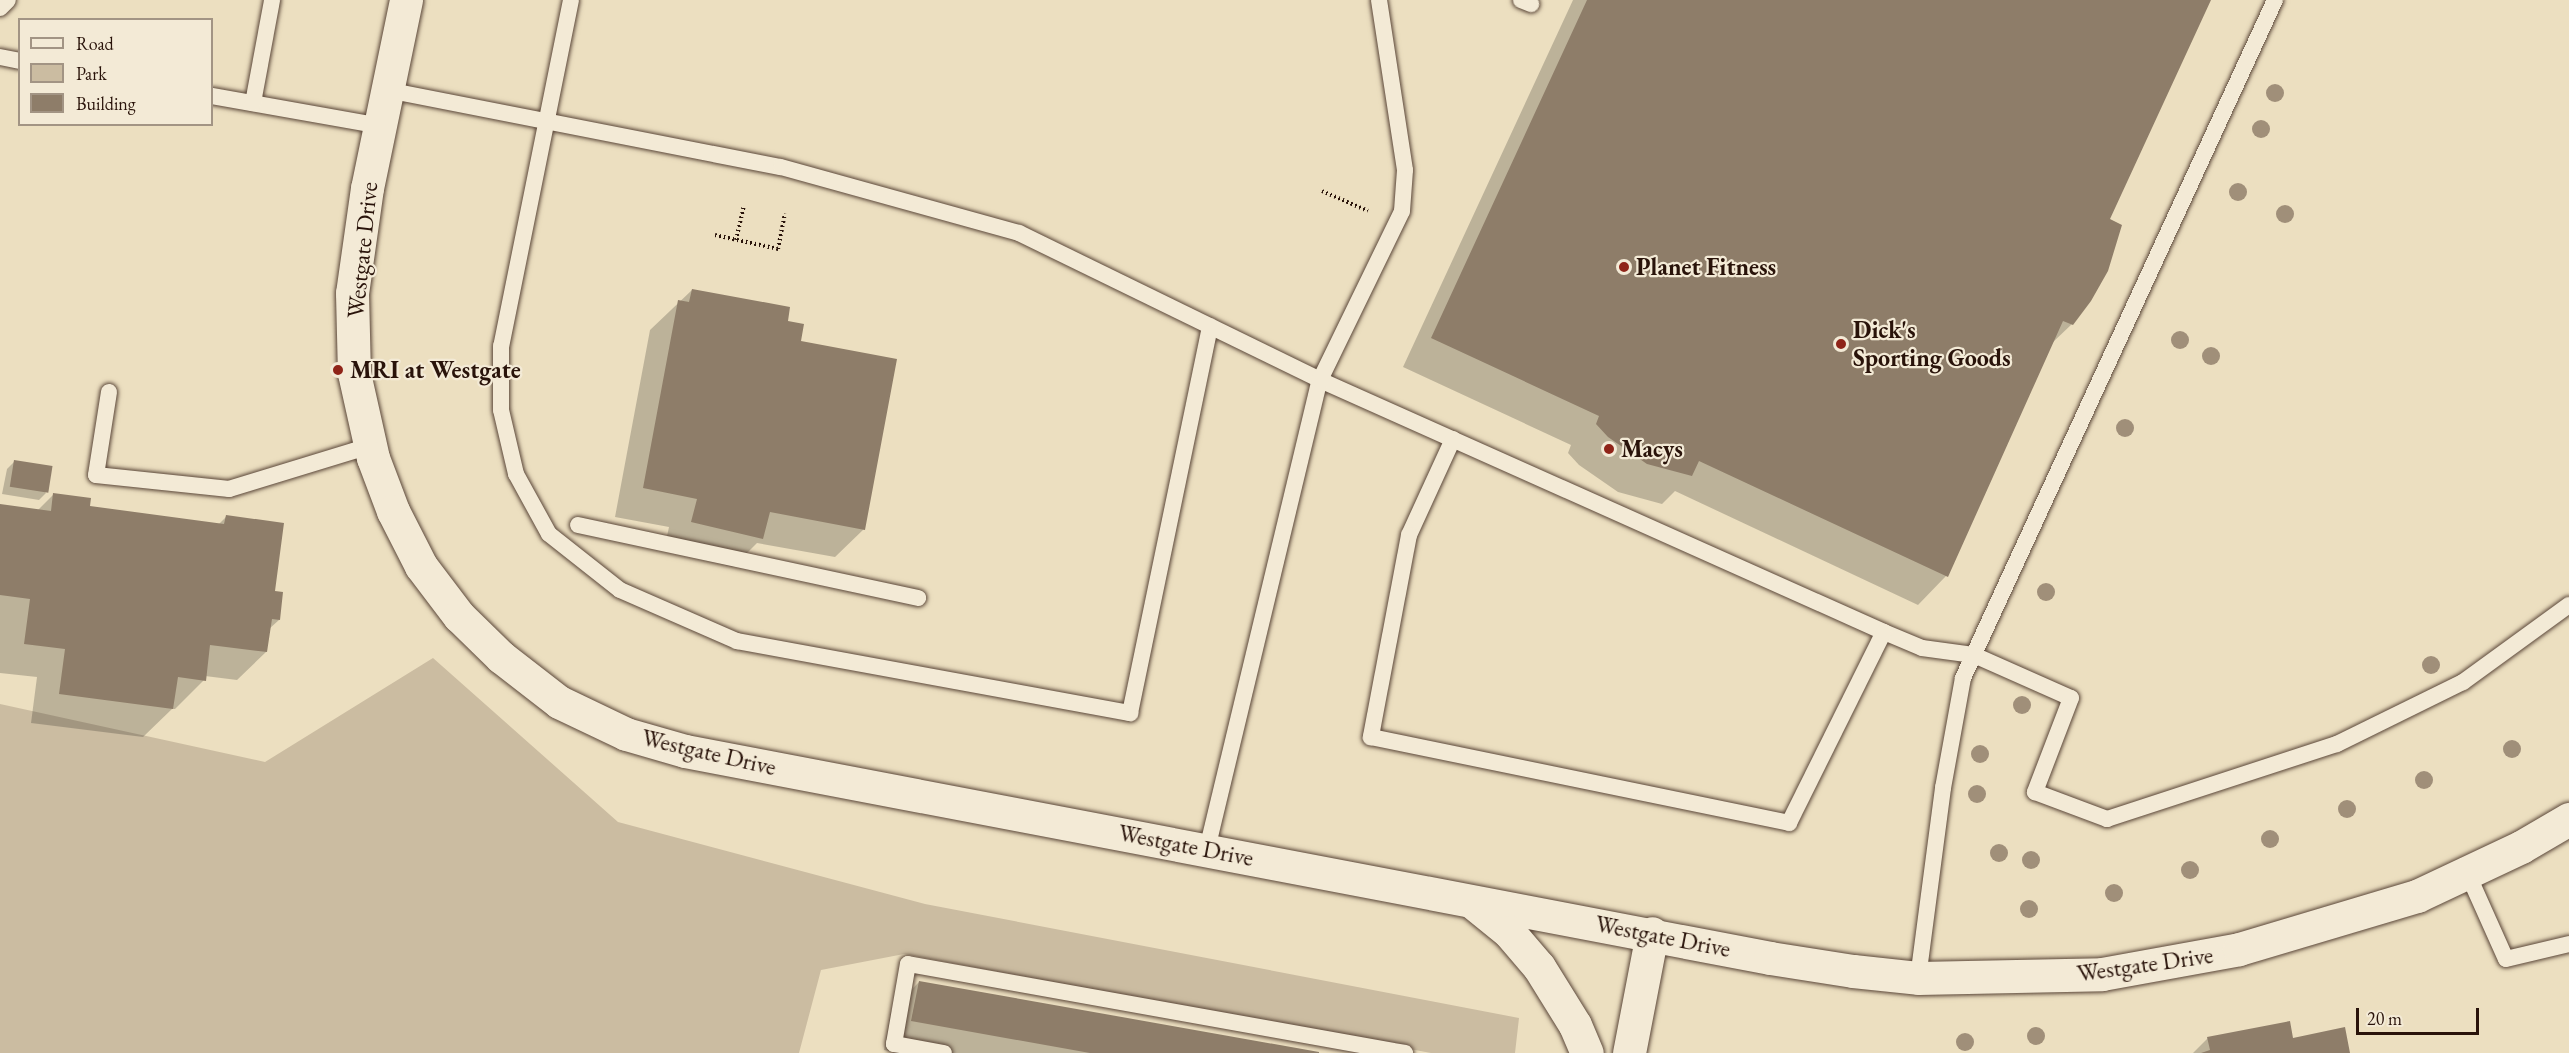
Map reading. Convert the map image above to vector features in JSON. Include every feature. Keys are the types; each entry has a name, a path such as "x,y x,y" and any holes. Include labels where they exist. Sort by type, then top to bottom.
{"street":[{"name":"Westgate Drive","path":"405,0 367,188 352,293 354,373 370,446 393,511 421,566 459,616 501,657 559,702 626,734 685,751 1652,933 1770,958 1853,972 1918,978 2102,974 2239,949 2417,896 2521,847 2569,819"},
{"path":"1468,899 1509,932 1539,967 1575,1025 1587,1053"},
{"path":"1629,1053 1652,933"}],"lane":[{"path":"0,8 8,0"},
{"path":"253,103 272,0"},
{"path":"571,0 501,345 501,410 516,474 549,534 620,590 736,641 1130,712 1210,326"},
{"path":"1207,849 1320,380 1402,211 1405,170 1380,0"},
{"path":"1918,978 1943,788 1963,678 2275,0"},
{"path":"0,57 18,61"},
{"path":"387,90 781,167 1019,233 1320,380 1884,632 1922,648 1974,655 2072,698 2035,792 2107,819 2337,744 2463,682 2569,605"},
{"path":"213,96 380,126"},
{"path":"109,392 96,475 229,489 370,446"},
{"path":"1453,439 1409,535 1371,737 1789,823 1884,632"},
{"path":"578,525 918,597"},
{"path":"2467,872 2506,959 2569,944"},
{"path":"944,1053 894,1049 908,964 1406,1053"}],"path":[{"path":"1322,191 1368,211"},
{"path":"736,240 744,206"},
{"path":"715,235 778,249 785,214"}],"green space":[{"path":"433,658 618,822 925,904 1519,1018 1515,1053 1431,1053 904,954 821,970 799,1053 0,1053 0,704 265,762"}],"building":[{"path":"1587,0 2211,0 2110,219 2122,225 2108,271 2091,301 2073,325 2063,321 1948,577 1699,461 1692,476 1647,464 1608,437 1596,424 1599,416 1431,338"},
{"path":"692,289 790,307 788,321 804,324 801,341 897,359 865,530 770,512 763,539 691,522 697,499 643,488 678,300 689,302"},
{"path":"14,460 53,466 48,493 10,487"},
{"path":"53,493 91,498 90,506 224,524 226,515 284,523 275,591 283,592 280,620 272,619 267,652 210,645 206,681 178,677 173,709 59,694 65,649 24,644 30,599 0,595 0,504 51,511"},
{"path":"919,981 1319,1053 1090,1053 911,1021"},
{"path":"2290,1021 2293,1038 2345,1027 2350,1053 2201,1053 2210,1050 2207,1037"}],"place":[{"name":"Planet Fitness","path":"1624,267"},
{"name":"Dick's Sporting Goods","path":"1841,344"},
{"name":"MRI at Westgate","path":"338,370"},
{"name":"Macys","path":"1609,449"}]}
